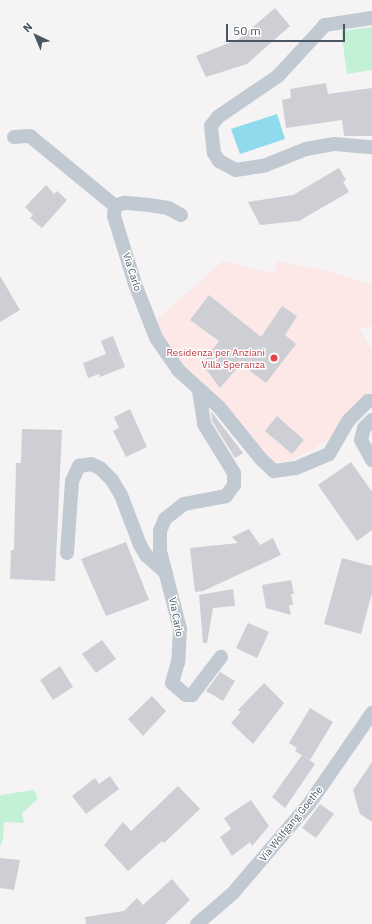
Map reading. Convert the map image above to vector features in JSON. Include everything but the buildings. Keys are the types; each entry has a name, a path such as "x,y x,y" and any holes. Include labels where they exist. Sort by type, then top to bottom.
{"street":[{"path":"372,18 325,25 278,76 218,116 211,126 214,153 223,164 236,170 266,165 306,149 335,144 372,147"},
{"path":"14,137 30,136 114,206 124,203 149,205 168,208 181,215"},
{"name":"Via Carlo","path":"114,206 116,224 134,284 156,338 178,370 219,407 274,472 296,468 329,454 349,420 368,401 372,401"},
{"name":"Via Carlo","path":"199,390 204,424 234,473 234,485 226,496 184,504 165,519 160,531 160,551 180,629 178,662 172,683 186,695 192,695 221,657"},
{"path":"372,420 364,428 361,440 372,460"},
{"path":"67,553 72,481 79,466 90,464 100,468 112,480 121,495 140,545 146,555 166,573"},
{"name":"Via Wolfgang Goethe","path":"197,924 233,893 309,804 372,713"}],"shaded area":[{"name":"Residenza per Anziani Villa Speranza","path":"223,261 274,274 277,261 328,271 372,285 372,326 359,328 372,351 372,393 364,395 330,437 313,450 289,461 273,462 182,366 165,344 155,321"}],"green space":[{"path":"372,27 372,70 347,74 341,31"},
{"path":"34,790 38,799 22,813 24,823 4,822 3,839 0,847 0,795"}],"water":[{"path":"277,114 285,139 240,154 231,129"}],"place":[{"name":"Residenza per Anziani Villa Speranza","path":"274,358"}]}
